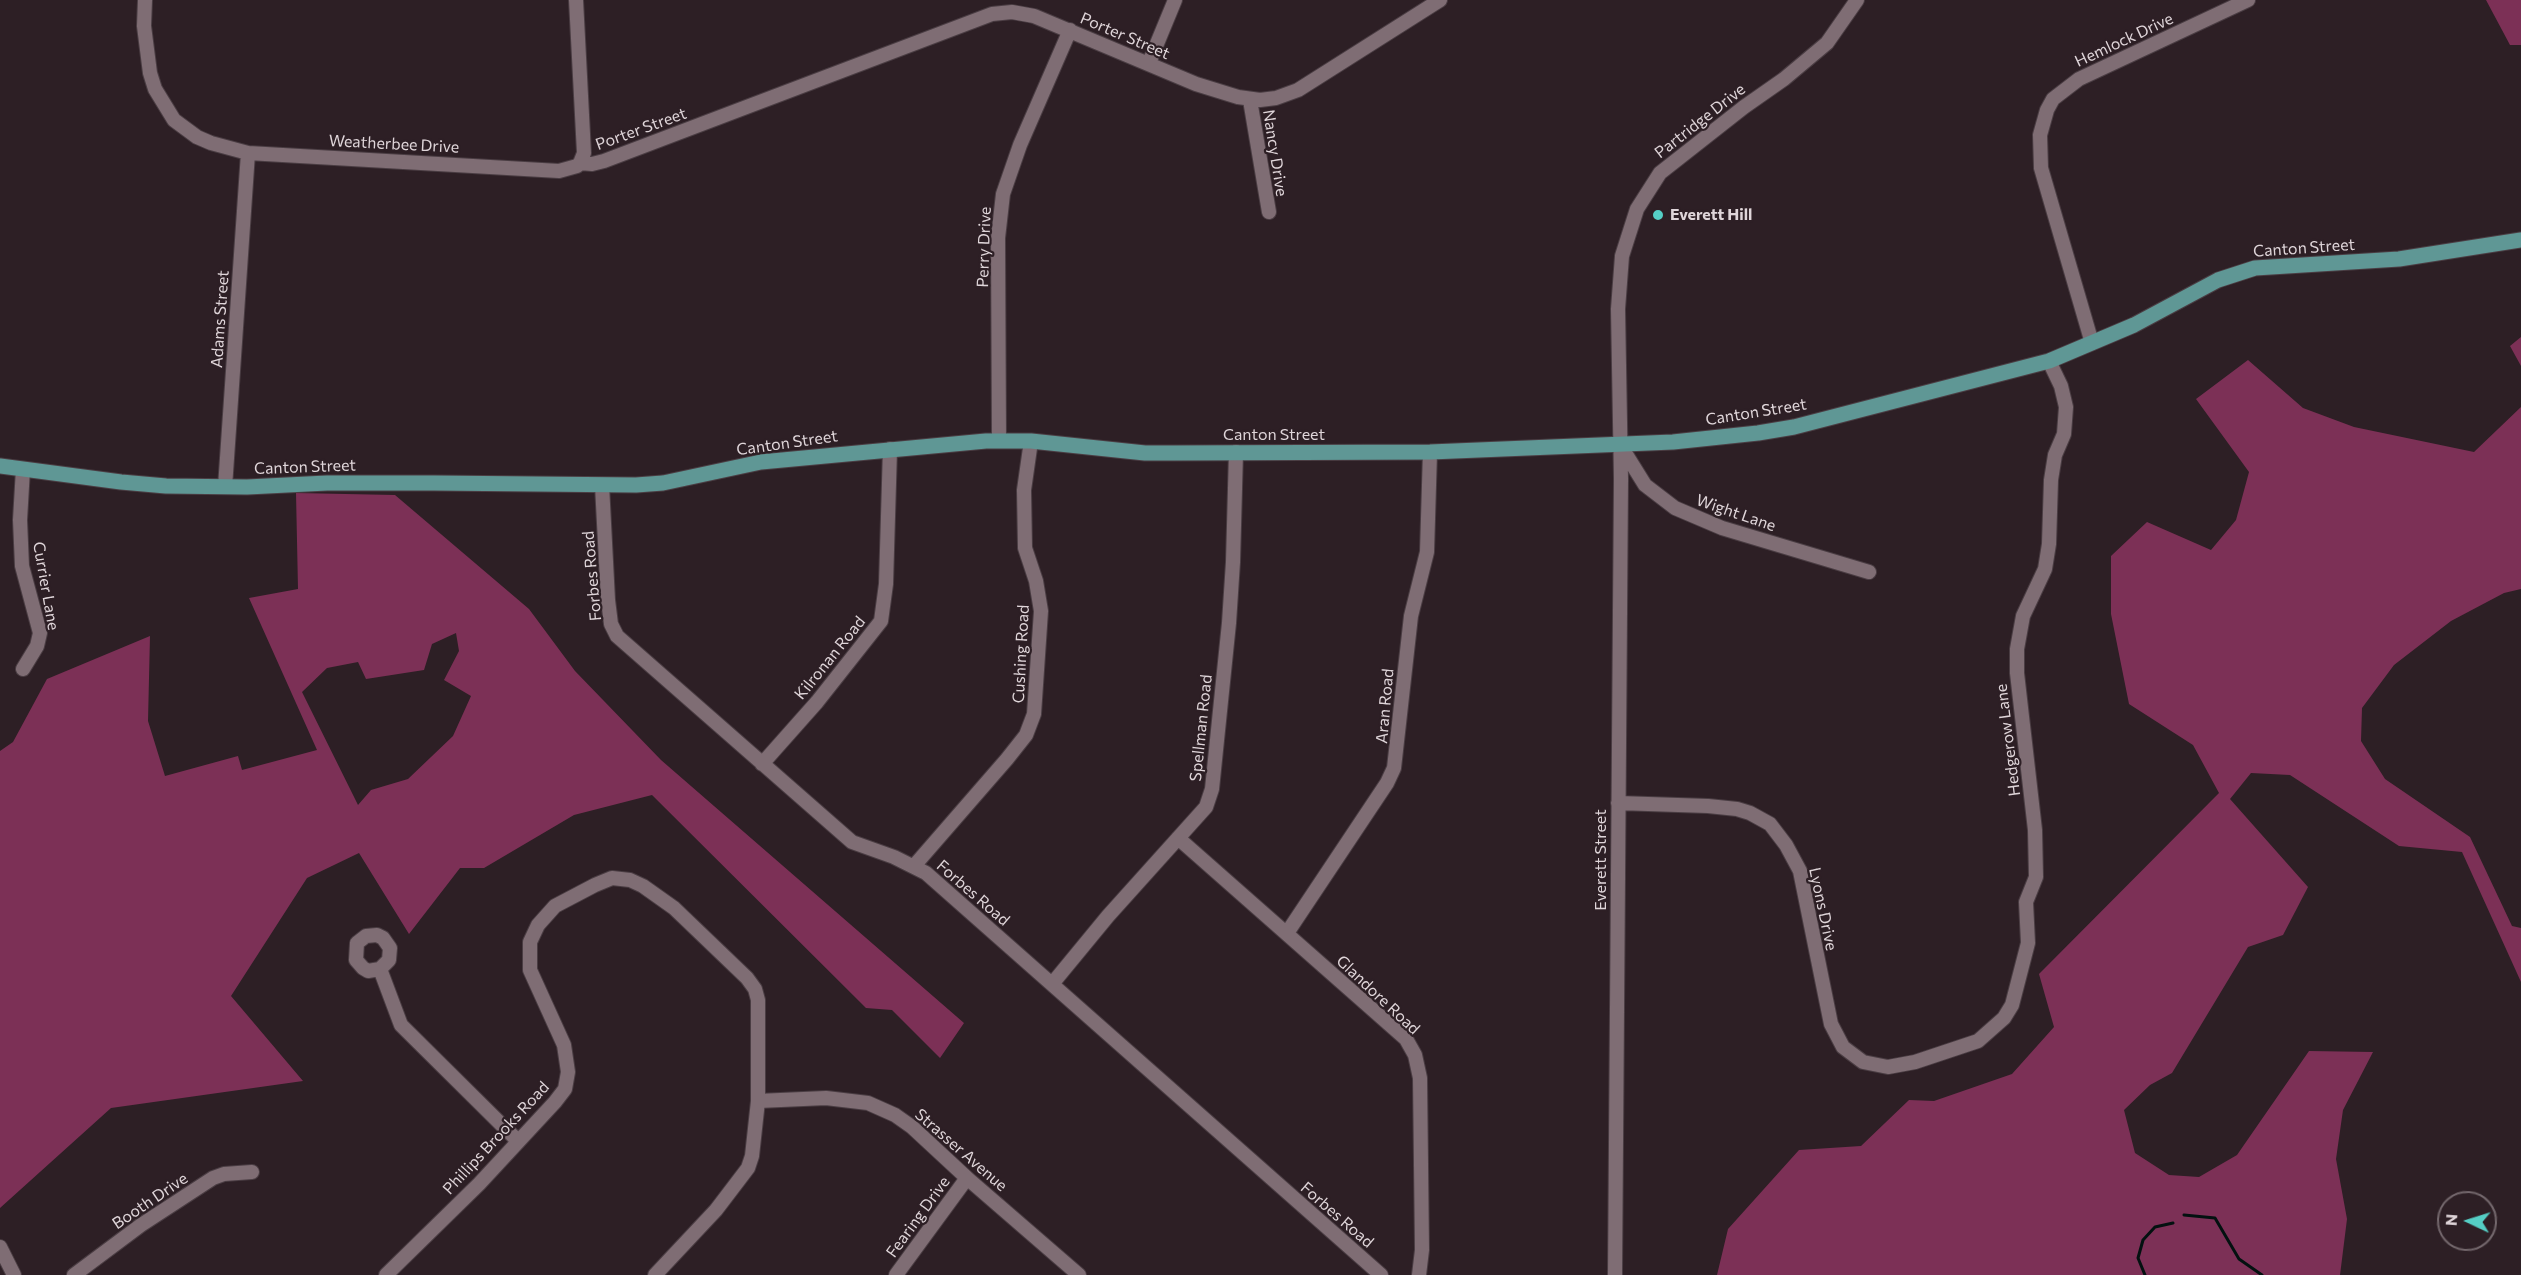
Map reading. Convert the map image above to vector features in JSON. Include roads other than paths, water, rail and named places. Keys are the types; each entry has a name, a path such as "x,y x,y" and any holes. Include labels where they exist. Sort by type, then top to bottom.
{"main road":[{"name":"Canton Street","path":"0,466 121,482 225,487 434,483 602,485 663,483 761,462 999,441 1031,441 1145,453 1430,452 1672,442 1782,430 2049,361 2134,324 2218,280 2255,268 2399,259 2521,240"}],"street":[{"name":"Weatherbee Drive","path":"145,0 144,26 150,73 156,89 174,120 197,137 248,153 553,171 569,170 580,163"},
{"path":"576,0 584,153 580,163"},
{"path":"1149,63 1175,0"},
{"name":"Porter Street","path":"580,163 592,165 604,161 1002,12 1023,13 1070,30 1196,84 1250,100 1276,98 1298,90 1440,0"},
{"name":"Partridge Drive","path":"1620,445 1618,309 1622,255 1637,209 1660,173 1673,161 1784,79 1827,44 1857,0"},
{"name":"Hemlock Drive","path":"2092,343 2041,168 2040,135 2047,110 2053,99 2079,79 2248,0"},
{"name":"Perry Drive","path":"999,441 998,237 1003,194 1020,145 1070,30"},
{"name":"Nancy Drive","path":"1250,100 1269,212"},
{"name":"Adams Street","path":"225,487 248,153"},
{"name":"Hedgerow Lane","path":"1915,1062 1978,1041 2004,1018 2012,1005 2028,943 2026,902 2037,876 2035,830 2019,701 2017,649 2023,616 2045,569 2049,544 2051,480 2055,455 2064,434 2066,407 2061,386 2049,361"},
{"name":"Cushing Road","path":"914,866 1026,735 1034,714 1038,689 1041,611 1036,581 1025,548 1024,490 1031,441"},
{"name":"Wight Lane","path":"1620,445 1646,485 1659,498 1675,507 1722,528 1869,572"},
{"name":"Everett Street","path":"1615,1275 1620,445"},
{"name":"Kilronan Road","path":"762,764 817,702 881,621 886,584 890,449"},
{"name":"Spellman Road","path":"1052,984 1206,807 1212,789 1231,592 1236,452"},
{"name":"Aran Road","path":"1287,933 1387,783 1394,768 1411,616 1427,552 1430,452"},
{"name":"Currier Lane","path":"23,469 20,510 22,566 40,633 37,646 23,669"},
{"name":"Forbes Road","path":"602,485 608,600 611,624 617,636 852,842 914,866 926,873 1381,1275"},
{"name":"Lyons Drive","path":"1618,803 1737,809 1770,824 1786,845 1800,871 1829,1017 1839,1040 1849,1054 1872,1065 1888,1067 1915,1062"},
{"name":"Glandore Road","path":"1178,838 1406,1039 1415,1055 1420,1078 1422,1250 1419,1275"},
{"name":"Phillips Brooks Road","path":"387,1275 479,1184 565,1089 568,1072 562,1039 530,970 530,942 538,925 555,906 595,885 612,878 630,879 643,886 674,908 731,961 755,989 758,1000 758,1101"},
{"path":"380,969 401,1025 518,1141"},
{"name":"Strasser Avenue","path":"758,1101 825,1098 868,1103 895,1115 912,1127 1079,1275"},
{"path":"655,1275 716,1210 748,1168 752,1156 758,1101"},
{"name":"Booth Drive","path":"74,1275 141,1225 213,1178 224,1174 252,1172"},
{"name":"Fearing Drive","path":"896,1275 967,1178"},
{"path":"0,1247 14,1275"}],"waterway":[{"path":"2184,1215 2215,1218 2239,1259 2262,1275"},
{"path":"2145,1275 2138,1258 2143,1240 2155,1227 2173,1223"}],"place":[{"name":"Everett Hill","path":"1658,215"}]}
